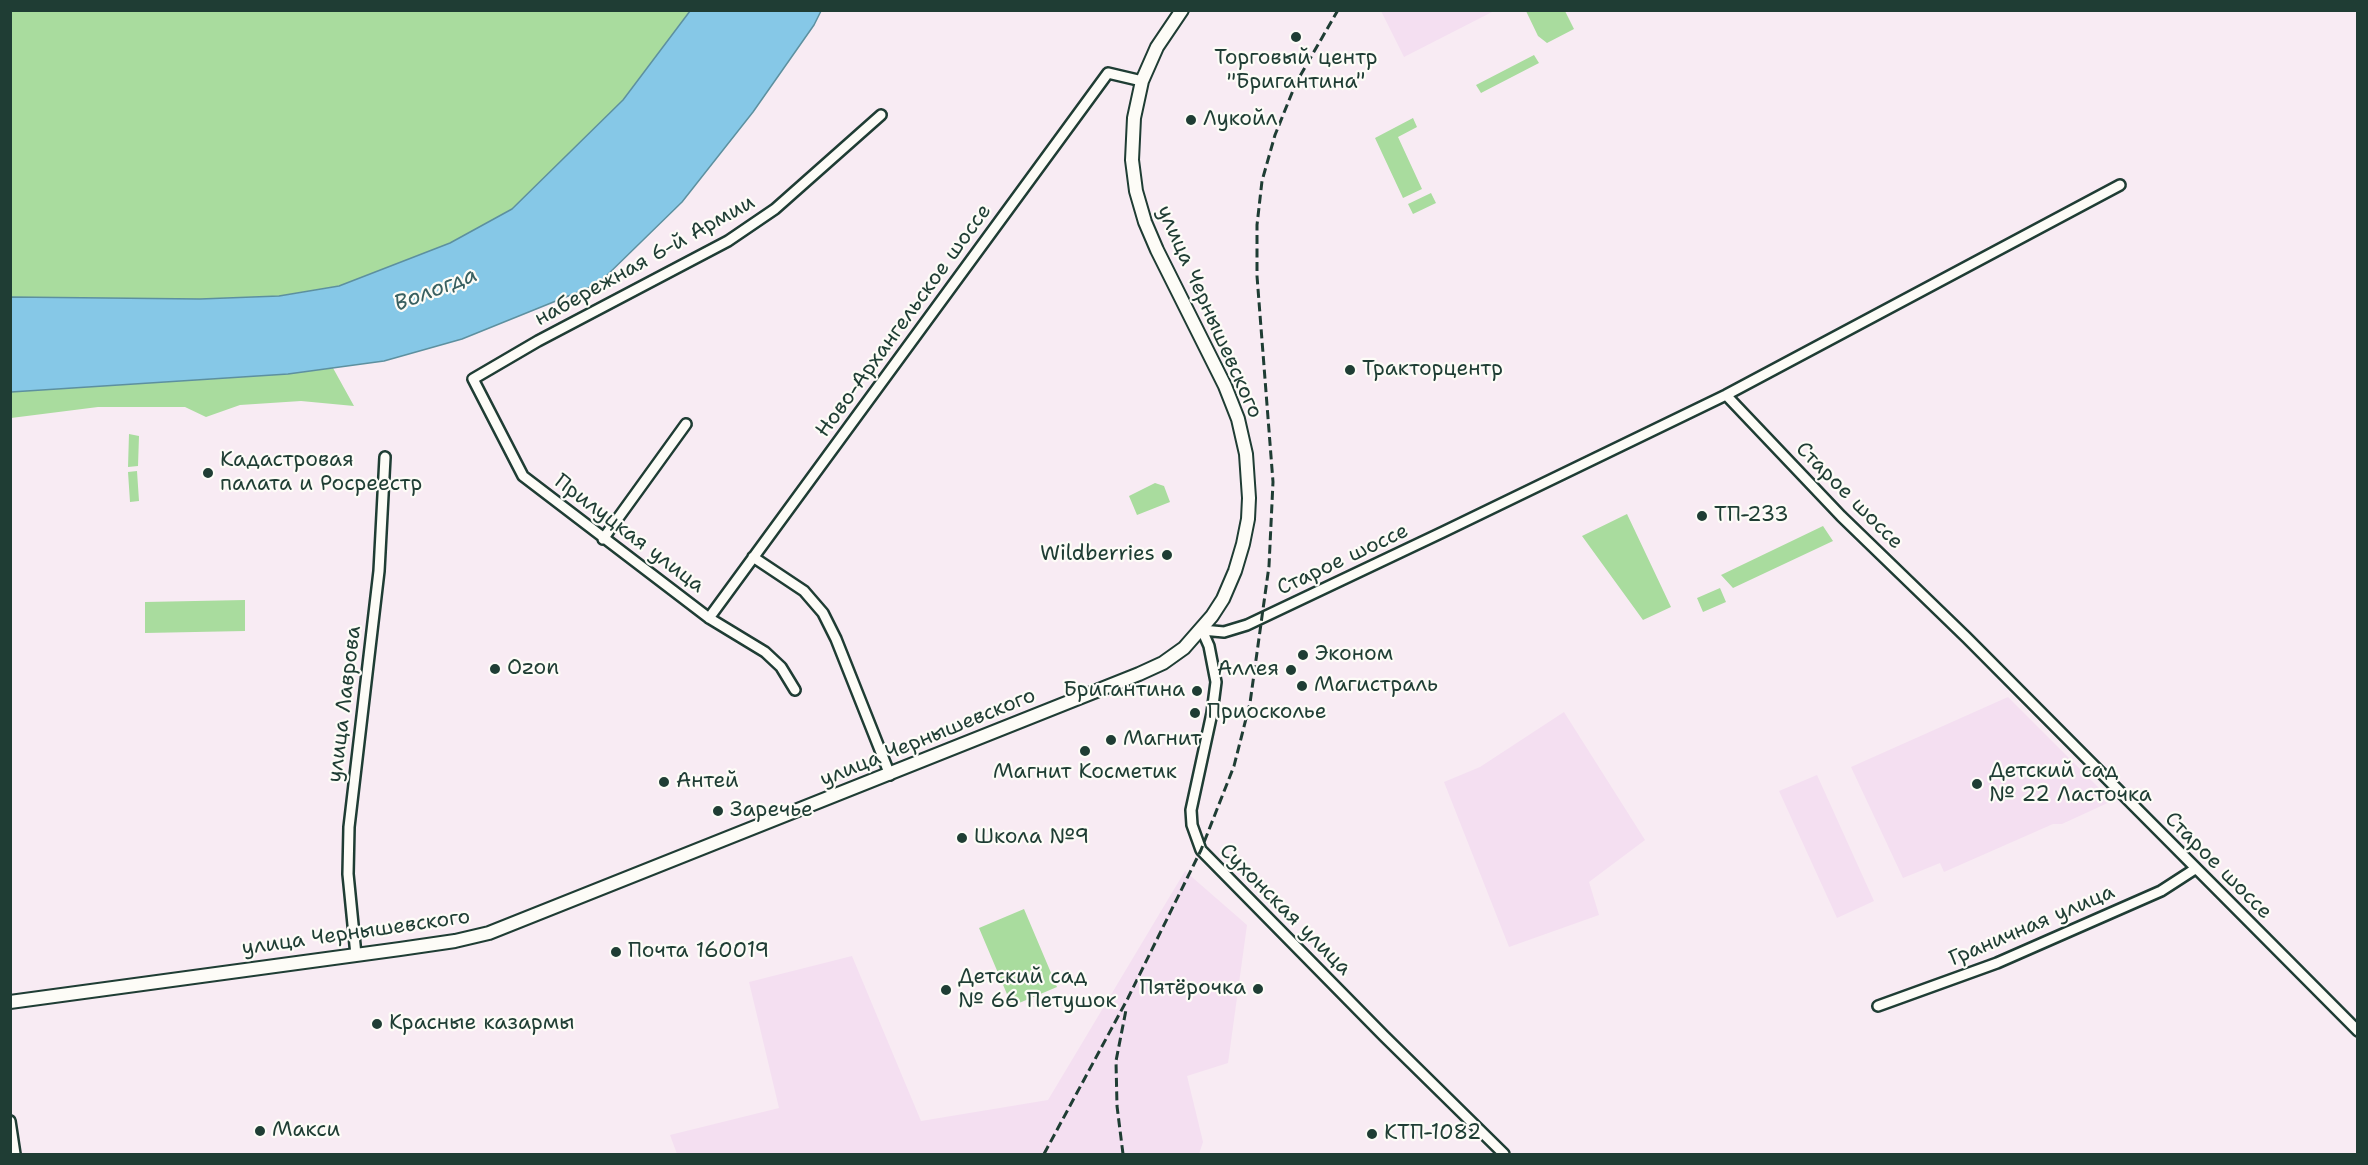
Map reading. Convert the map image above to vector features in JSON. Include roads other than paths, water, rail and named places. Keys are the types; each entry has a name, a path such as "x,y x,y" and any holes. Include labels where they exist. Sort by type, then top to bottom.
{"main road":[{"name":"улица Чернышевского","path":"10,1002 455,941 489,933 890,775 1153,668 1184,648 1202,630 1223,599 1235,571 1248,519 1247,463 1238,419 1225,386 1157,250 1145,222 1136,191 1132,160 1134,118 1142,81 1157,47 1182,10"}],"street":[{"name":"Ново-Архангельское шоссе","path":"709,618 1108,73 1142,81"},
{"name":"набережная 6-й Армии","path":"473,379 538,341 728,241 775,209 881,115"},
{"path":"1726,394 2120,185"},
{"name":"Прилуцкая улица","path":"473,379 523,476 709,618 765,652 781,668 795,690"},
{"name":"Старое шоссе","path":"1202,630 1224,632 1247,625 1726,394 1841,516 1967,638 2358,1031"},
{"path":"603,539 686,424"},
{"name":"улица Лаврова","path":"356,955 348,874 349,827 379,571 385,457"},
{"path":"753,557 804,591 823,614 836,639 890,775"},
{"name":"Сухонская улица","path":"1202,630 1209,646 1216,682 1212,713 1191,810 1192,825 1201,850 1504,1155"},
{"name":"Граничная улица","path":"1878,1006 1997,963 2161,891 2195,869"},
{"path":"10,1121 15,1155"}],"water":[{"name":"Вологда","path":"690,11 821,11 814,25 753,112 682,202 598,284 462,339 384,361 288,374 11,392 11,297 200,299 279,296 339,286 450,243 512,209 623,100"}],"railway":[{"path":"1044,1154 1128,998 1201,850 1234,766 1250,703 1269,566 1273,482 1257,276 1257,225 1262,181 1275,135 1296,83 1338,10"},
{"path":"1123,1154 1117,1106 1116,1061 1126,1010"}],"place":[{"name":"Торговый центр \"Бригантина\"","path":"1296,37"},
{"name":"Лукойл","path":"1191,120"},
{"name":"Тракторцентр","path":"1350,370"},
{"name":"Кадастровая палата и Росреестр","path":"208,473"},
{"name":"ТП-233","path":"1702,516"},
{"name":"Wildberries","path":"1167,555"},
{"name":"Эконом","path":"1303,655"},
{"name":"Ozon","path":"495,669"},
{"name":"Аллея","path":"1291,670"},
{"name":"Магистраль","path":"1302,686"},
{"name":"Бригантина","path":"1197,691"},
{"name":"Приосколье","path":"1195,713"},
{"name":"Магнит","path":"1111,740"},
{"name":"Магнит Косметик","path":"1085,751"},
{"name":"Антей","path":"664,782"},
{"name":"Детский сад № 22 Ласточка","path":"1977,784"},
{"name":"Заречье","path":"718,811"},
{"name":"Школа №9","path":"962,838"},
{"name":"Почта 160019","path":"616,952"},
{"name":"Пятёрочка","path":"1258,989"},
{"name":"Детский сад № 66 Петушок","path":"946,990"},
{"name":"Красные казармы","path":"377,1024"},
{"name":"Макси","path":"260,1131"},
{"name":"КТП-1082","path":"1372,1134"}]}
